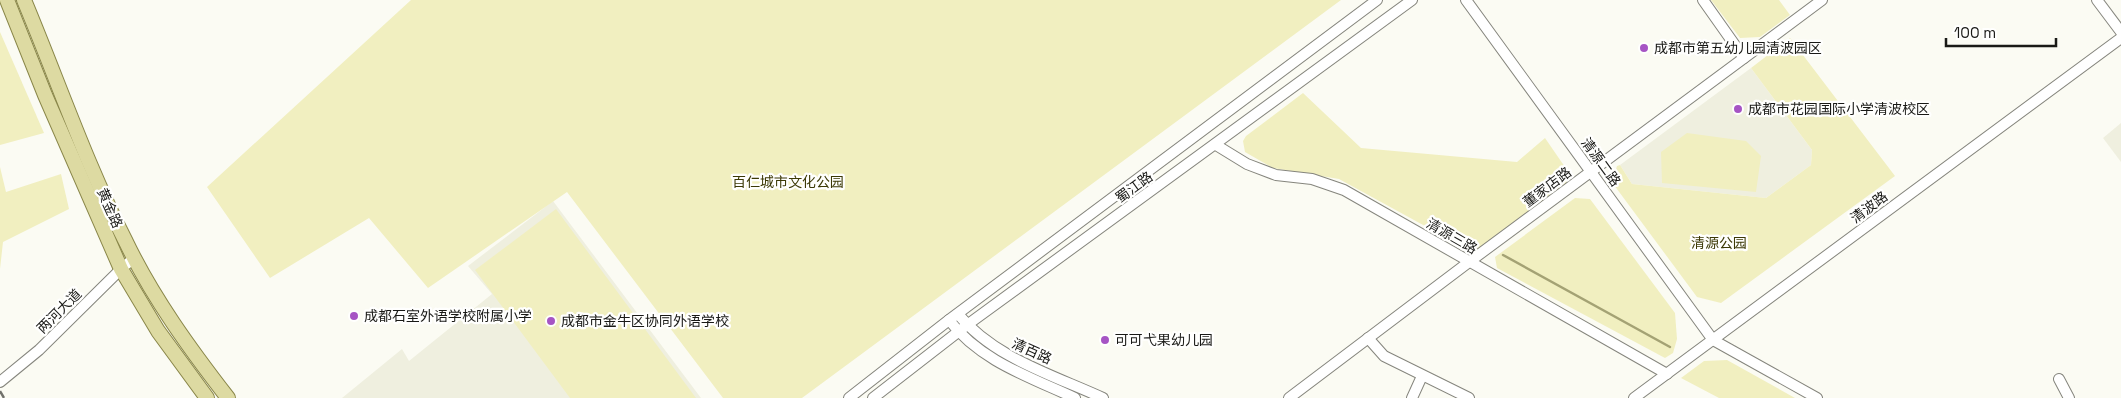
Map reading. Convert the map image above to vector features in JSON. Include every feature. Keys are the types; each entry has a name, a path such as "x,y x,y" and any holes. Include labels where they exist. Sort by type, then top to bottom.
{"main road":[{"name":"黄金路","path":"7,0 45,95 121,269 158,331 207,398"},
{"name":"黄金路","path":"24,0 101,190 134,258 171,321 228,398"}],"street":[{"name":"蜀江路","path":"849,398 949,320 1377,0"},
{"name":"蜀江路","path":"873,398 967,325 1412,0"},
{"name":"清源二路","path":"1466,0 1714,340"},
{"path":"1703,0 1744,58"},
{"name":"董家店路","path":"1289,398 1822,0"},
{"path":"2097,0 2121,32"},
{"name":"清波路","path":"1634,398 2121,38"},
{"name":"清源三路","path":"1216,145 1248,164 1276,175 1312,179 1344,190 1667,374"},
{"name":"两河大道","path":"0,382 39,350 134,258"},
{"name":"清百路","path":"958,314 967,325 999,351 1103,398"},
{"name":"清百路","path":"949,320 958,332 992,360 1076,398"},
{"path":"1368,338 1384,356 1469,398"},
{"path":"1714,340 1817,398"},
{"path":"1412,398 1422,376"},
{"path":"2059,379 2069,398"}],"shaded area":[{"name":"成都市花园国际小学清波校区","path":"1751,68 1812,150 1811,165 1766,198 1632,184 1620,165"},
{"path":"2121,123 2121,162 2103,138"},
{"name":"成都市金牛区协同外语学校","path":"553,201 701,398 342,398 402,349 409,361 492,294 468,266"}],"green space":[{"name":"百仁城市文化公园","path":"411,0 1341,0 802,398 723,398 567,192 428,288 369,218 270,278 207,187"},
{"path":"1711,0 1779,0 1790,15 1760,37 1740,38"},
{"path":"0,32 44,133 0,145"},
{"name":"清源公园","path":"1790,38 1895,176 1721,303 1697,297 1614,185 1614,175 1617,166 1620,165 1632,184 1766,198 1811,165 1812,150 1751,68"},
{"path":"1303,93 1361,148 1517,162 1545,138 1567,170 1566,186 1479,249 1467,249 1339,179 1273,168 1245,152 1243,141 1246,136"},
{"path":"1687,133 1746,141 1761,156 1756,192 1662,183 1661,152"},
{"path":"0,167 6,192 61,174 69,209 3,242 0,269"},
{"path":"1575,198 1590,199 1675,313 1677,339 1673,353 1665,358 1497,268 1495,257"},
{"path":"556,209 696,398 570,398 475,270"},
{"path":"1727,360 1795,398 1719,398 1681,378 1704,361"}],"waterway":[{"path":"1503,255 1670,347"}],"railway":[{"path":"0,391 4,398"}],"place":[{"name":"成都市第五幼儿园清波园区","path":"1644,48"},
{"name":"成都市花园国际小学清波校区","path":"1738,109"},
{"name":"成都石室外语学校附属小学","path":"354,316"},
{"name":"成都市金牛区协同外语学校","path":"551,321"},
{"name":"可可弋果幼儿园","path":"1105,340"}]}
